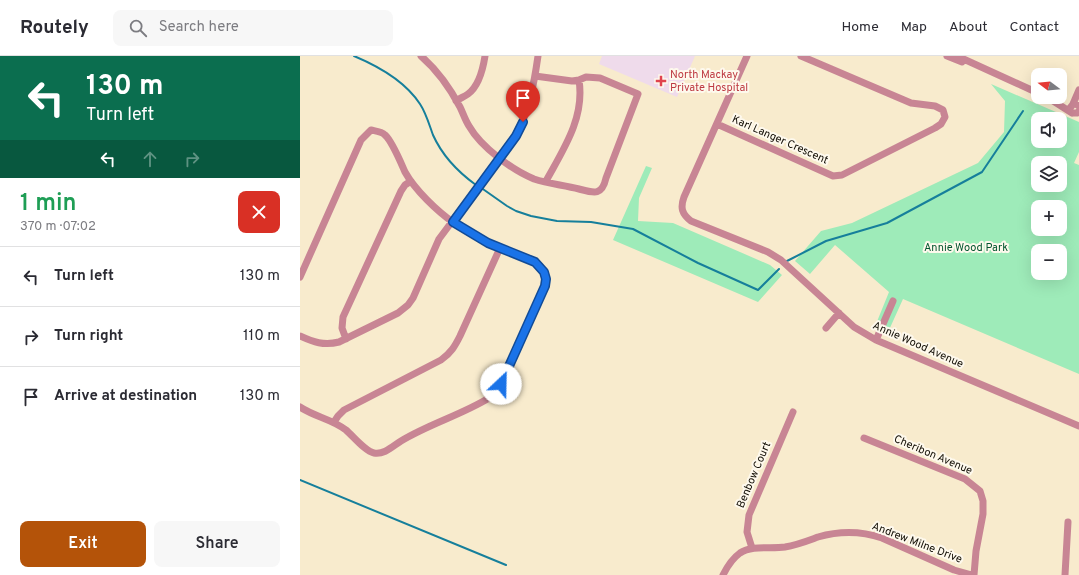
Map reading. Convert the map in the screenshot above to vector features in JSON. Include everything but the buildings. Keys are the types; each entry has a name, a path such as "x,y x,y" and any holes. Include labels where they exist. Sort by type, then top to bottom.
{"street":[{"path":"456,101 468,94 475,85 483,67 485,56"},
{"path":"300,336 314,342 324,344 336,343 396,314 408,305 414,296 439,239 516,136 523,122 531,99 538,56"},
{"path":"717,124 747,56"},
{"name":"Karl Langer Crescent","path":"717,124 833,176 842,175 935,128 941,124 945,117 943,110 934,106 911,103 801,56"},
{"path":"947,56 1027,88"},
{"path":"958,56 1031,90"},
{"path":"423,57 440,76 456,101 469,126 481,141 507,164 534,178 588,192 596,192 601,190 604,186 638,94 600,78 586,77 580,80 563,80 535,76"},
{"path":"546,181 565,148 576,121 580,93 580,80"},
{"path":"1076,113 1070,108 1075,104 1079,90"},
{"path":"1060,104 1076,113"},
{"name":"Annie Wood Avenue","path":"717,124 681,205 682,212 685,217 691,221 768,252 781,260 854,327 876,340 1079,426"},
{"path":"300,278 362,140 371,130 385,134 411,181 428,200 453,222 470,233 500,248 535,262 544,272 546,279 545,286 501,384 490,397 380,453 373,453 366,449 352,435 334,422 300,408"},
{"path":"346,339 342,328 343,317 401,191 405,185 411,181"},
{"path":"334,422 344,410 449,355 454,349 500,248"},
{"path":"876,340 893,301"},
{"path":"826,328 839,313"},
{"name":"Benbow Court","path":"752,548 747,532 749,515 793,412"},
{"name":"Cheribon Avenue","path":"864,438 965,479 980,491 983,501 982,514 973,575"},
{"path":"1065,575 1068,522"},
{"name":"Andrew Milne Drive","path":"723,575 740,552 752,548 793,546 833,533 848,532 882,538 954,570 973,575"}],"shaded area":[{"name":"North Mackay Private Hospital","path":"602,56 695,56 677,97 599,64"}],"green space":[{"name":"Annie Wood Park","path":"991,84 1031,101 1031,104 1037,104 1056,112 1031,112 1031,148 1067,148 1067,117 1079,122 1079,152 1074,163 1079,165 1079,374 903,299 889,330 876,324 889,292 835,245 810,274 795,261 821,231 852,223 978,163 1004,132 1005,101"},
{"path":"646,166 652,168 639,198 638,221 673,223 770,265 782,275 758,302 613,240"}],"waterway":[{"path":"354,56 372,64 399,81 407,88 422,107 433,135 441,149 457,169 476,185"},
{"path":"787,261 826,241 887,223 982,172 1023,111"},
{"path":"480,187 507,206 531,216 557,221 591,222 633,229 698,263 758,290 779,269"},
{"path":"300,480 506,565"}],"place":[{"name":"North Mackay Private Hospital","path":"661,81"}],"route":[{"path":"501,384 545,286 546,279 544,272 535,262 488,243 453,222 516,136 523,122"}]}
